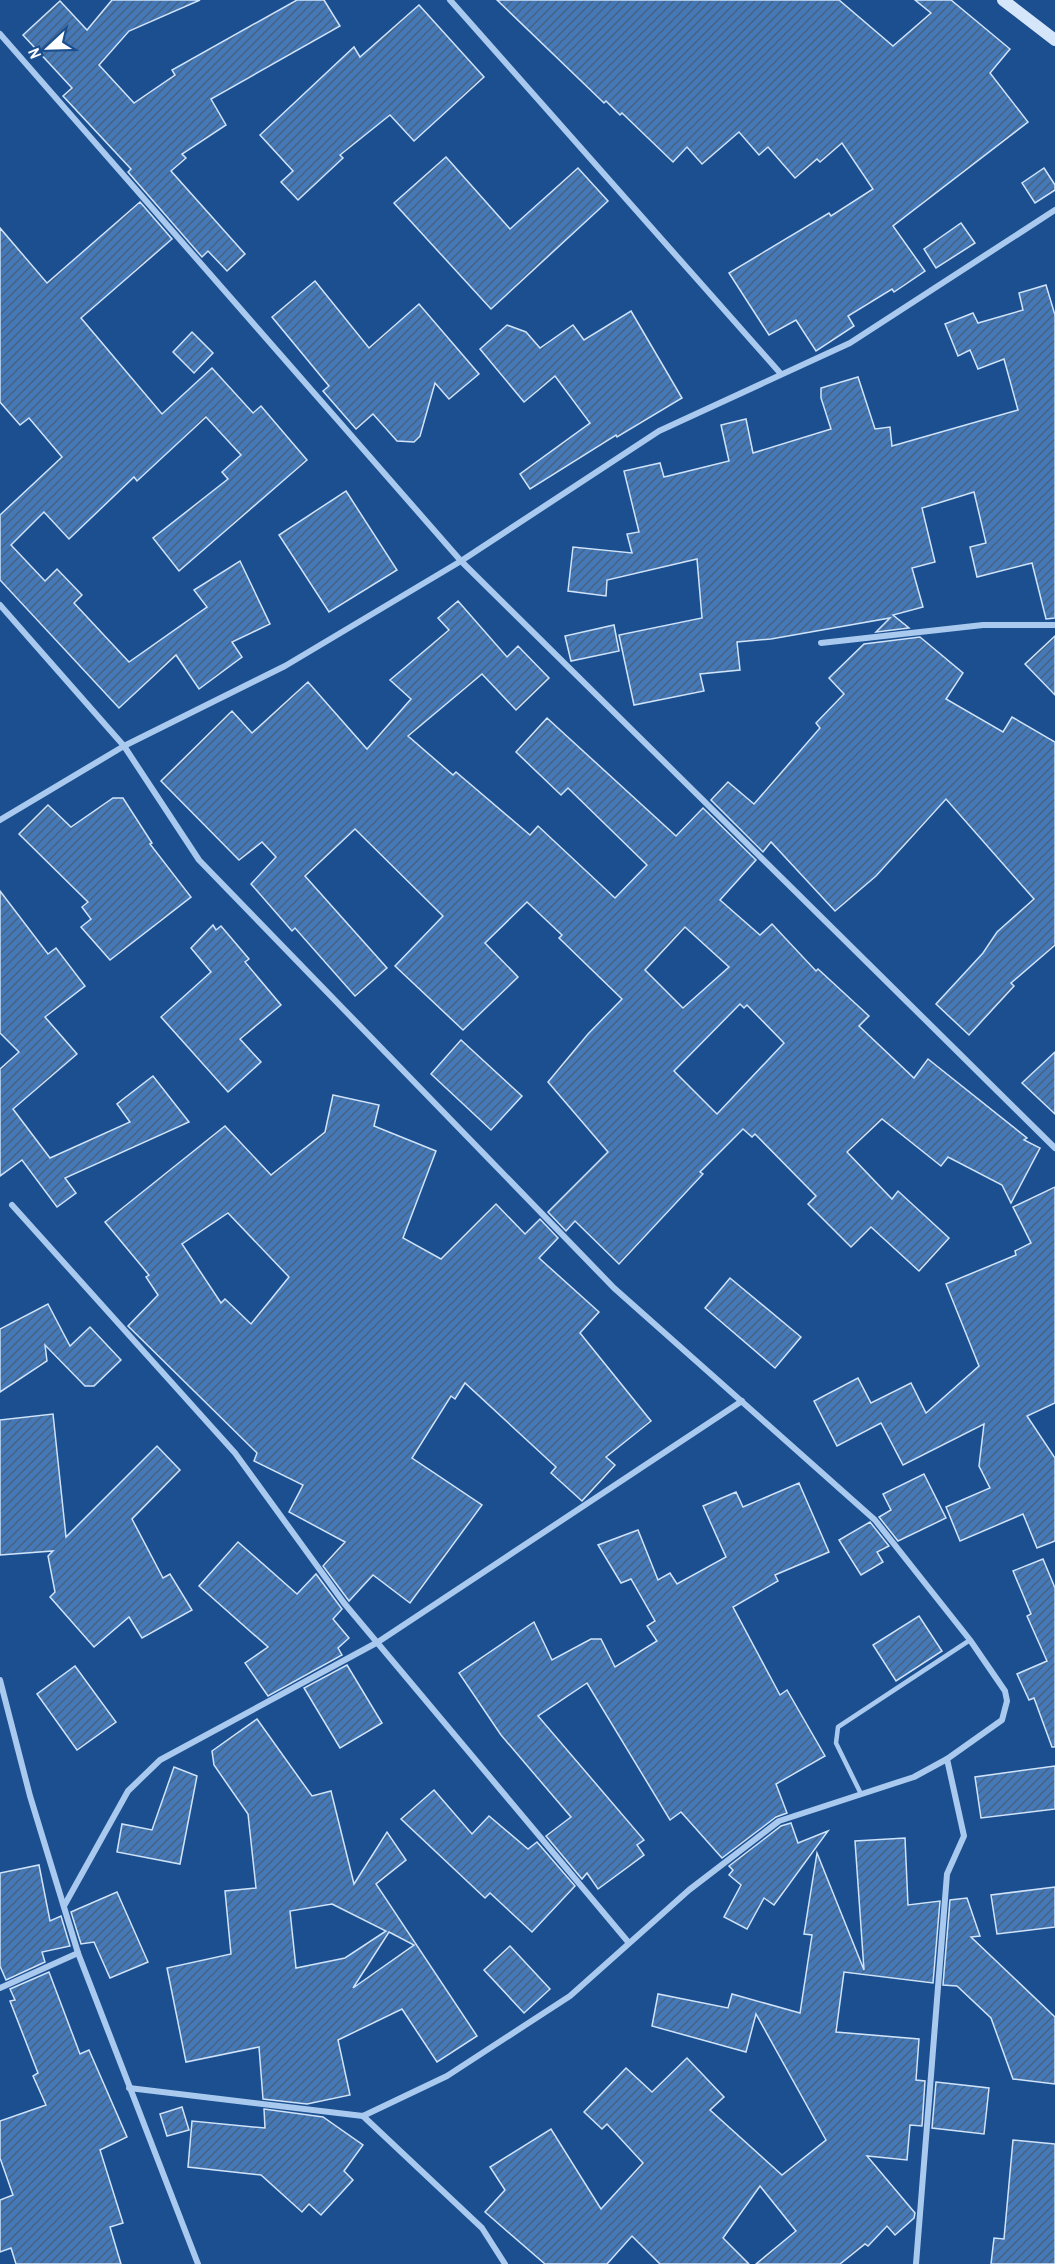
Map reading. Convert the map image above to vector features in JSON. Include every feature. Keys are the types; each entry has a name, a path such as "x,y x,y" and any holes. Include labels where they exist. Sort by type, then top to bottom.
{"street":[{"path":"450,0 781,374"},
{"path":"1003,0 1055,40"},
{"path":"0,34 461,561 1055,1148"},
{"path":"0,820 124,747 285,666 461,561 659,431 850,343 1055,210"},
{"path":"0,605 124,747 199,860 614,1288 875,1520 970,1640 1005,1690 1005,1711 1002,1720 947,1759 914,1777 779,1821 689,1890 570,1996 447,2076 363,2116 129,2088"},
{"path":"821,643 984,625 1055,624"},
{"path":"12,1205 235,1453 344,1603 629,1943"},
{"path":"64,1906 128,1791 159,1760 378,1642 742,1401"},
{"path":"0,1680 30,1796 78,1953 198,2264"},
{"path":"916,2264 947,1874 964,1836 947,1759"},
{"path":"0,1988 78,1953"},
{"path":"363,2116 482,2228 505,2264"}],"lane":[{"path":"861,1794 836,1743 838,1727 970,1640"}],"building":[{"path":"112,0 200,0 129,31 99,65 134,103 175,75 172,70 297,0 324,0 340,26 211,99 226,125 182,154 186,158 171,171 245,254 227,271 208,251 202,257 128,172 131,169 63,96 72,88 23,35 60,1 87,30"},
{"path":"497,0 839,0 893,46 931,13 915,0 951,0 1010,49 990,73 1028,122 893,226 925,271 894,292 892,289 848,316 854,326 816,351 796,320 769,335 729,273 829,213 831,216 873,189 842,143 820,162 817,159 795,178 768,147 759,155 739,132 702,164 687,147 673,162 622,113 620,115 606,101 604,103"},
{"path":"419,5 484,77 414,141 390,115 340,155 343,158 298,200 281,182 293,171 260,135 354,47 360,57"},
{"path":"446,157 510,229 578,168 608,201 491,309 394,203"},
{"path":"1044,168 1055,185 1055,190 1035,203 1022,183"},
{"path":"140,202 172,239 81,318 162,414 212,368 253,413 261,406 307,460 179,571 153,538 228,479 222,472 241,455 206,417 137,481 134,477 69,539 44,512 11,545 45,581 57,569 82,595 74,603 129,662 207,607 194,590 240,561 270,624 232,642 242,657 199,689 176,655 119,708 0,580 0,515 62,457 29,418 20,425 0,402 0,228 47,283"},
{"path":"961,223 975,243 936,268 924,249"},
{"path":"315,281 369,348 419,304 479,374 449,399 435,383 420,436 414,442 397,441 373,414 356,429 323,391 329,386 272,317"},
{"path":"1046,285 1055,315 1055,618 1046,619 1032,563 977,577 970,547 986,543 974,492 922,508 935,562 912,568 923,607 893,615 909,628 876,632 890,618 771,639 737,642 740,670 700,674 704,691 634,705 619,635 702,618 697,559 607,580 606,596 568,591 573,547 632,553 627,534 639,532 624,471 660,463 664,477 729,461 721,425 746,419 753,453 831,429 821,398 821,388 858,377 875,429 890,427 892,446 1018,410 1004,359 978,369 970,350 958,356 945,324 973,313 978,323 1023,310 1019,293"},
{"path":"631,311 682,398 617,437 616,435 530,489 520,474 590,423 555,376 524,402 480,349 507,325 526,332 540,348 573,325 584,340"},
{"path":"192,332 213,353 194,373 173,352"},
{"path":"346,491 397,570 329,612 279,535"},
{"path":"458,601 507,657 518,646 549,678 516,710 482,674 408,736 453,775 456,772 530,835 538,826 615,898 647,865 568,788 561,795 516,752 547,718 676,836 703,808 756,860 720,900 760,935 772,924 816,971 818,969 869,1016 859,1026 914,1078 928,1059 1027,1138 1024,1140 1040,1148 1011,1203 1002,1185 948,1157 941,1166 882,1119 847,1152 892,1199 898,1191 949,1238 919,1271 871,1227 851,1247 808,1204 816,1196 755,1134 752,1137 743,1129 700,1172 703,1174 619,1264 575,1221 566,1231 548,1212 608,1152 548,1082 588,1034 622,999 559,938 562,935 527,902 485,943 518,977 463,1030 395,966 443,916 355,829 305,876 387,968 355,996 295,928 292,931 251,884 276,857 262,842 239,860 161,781 232,711 252,733 308,682 367,749 411,699 390,680 449,630 438,618","holes":["685,927 729,967 683,1008 645,970","740,1004 744,1008 747,1005 784,1043 717,1114 674,1071"]},
{"path":"614,625 619,651 571,661 565,636"},
{"path":"1055,636 1055,695 1025,664"},
{"path":"920,637 963,673 946,699 1003,732 1012,717 1055,742 1055,945 1011,983 1014,986 969,1035 936,1004 983,953 997,932 1034,899 946,799 876,876 835,911 771,842 763,852 711,800 728,782 754,804 820,728 816,723 844,694 829,678 864,644"},
{"path":"113,798 123,798 152,843 150,844 191,897 110,960 81,927 91,919 82,907 88,902 19,834 48,805 71,827"},
{"path":"0,891 48,954 56,948 85,986 45,1017 77,1054 13,1109 50,1158 130,1122 117,1104 153,1076 189,1122 65,1178 76,1193 57,1207 22,1160 0,1176 0,1069 19,1052 0,1033"},
{"path":"213,925 216,930 221,926 249,959 245,962 281,1005 240,1039 261,1062 228,1092 161,1017 211,972 191,948"},
{"path":"461,1040 522,1096 491,1130 431,1074"},
{"path":"1055,1052 1055,1114 1022,1083"},
{"path":"333,1095 379,1105 374,1126 436,1151 403,1238 441,1259 496,1204 525,1234 540,1219 558,1238 539,1258 599,1312 580,1333 651,1421 606,1457 615,1465 582,1501 551,1473 556,1467 465,1383 455,1399 451,1396 412,1458 482,1505 410,1603 373,1575 349,1601 323,1566 345,1542 289,1512 303,1485 254,1461 257,1453 128,1326 158,1295 146,1277 149,1275 105,1222 225,1126 271,1175 325,1132","holes":["228,1213 289,1277 251,1324 225,1299 221,1303 182,1244"]},
{"path":"1055,1187 1055,1403 1027,1416 1055,1458 1055,1541 1037,1548 1023,1514 960,1541 946,1507 990,1488 979,1466 984,1424 903,1465 881,1423 837,1446 814,1401 858,1378 871,1403 911,1383 926,1413 979,1366 946,1284 1016,1255 1015,1251 1031,1243 1013,1207"},
{"path":"730,1278 801,1337 775,1368 705,1308"},
{"path":"48,1304 70,1346 90,1327 121,1360 94,1386 85,1386 45,1345 47,1361 0,1392 0,1329"},
{"path":"53,1414 66,1537 157,1446 180,1470 132,1519 163,1578 170,1574 192,1610 142,1638 129,1617 94,1647 50,1597 55,1592 48,1556 53,1551 0,1555 0,1420"},
{"path":"924,1474 946,1518 898,1541 879,1517 891,1510 883,1494"},
{"path":"799,1483 829,1552 775,1575 778,1581 733,1607 780,1695 787,1690 825,1756 776,1784 787,1813 776,1817 722,1858 681,1812 670,1820 587,1683 538,1716 644,1840 637,1845 644,1855 598,1889 587,1873 582,1879 546,1836 571,1817 501,1735 459,1673 534,1622 552,1660 591,1639 601,1639 615,1667 657,1641 647,1626 655,1621 631,1579 621,1583 598,1545 638,1530 658,1580 670,1573 677,1584 726,1557 703,1506 736,1492 743,1507"},
{"path":"870,1522 889,1546 877,1552 883,1562 861,1575 839,1540"},
{"path":"238,1542 297,1594 316,1574 342,1609 333,1619 349,1638 338,1648 342,1655 268,1696 245,1663 268,1647 199,1586"},
{"path":"1043,1559 1055,1588 1055,1747 1052,1747 1034,1698 1029,1700 1017,1674 1047,1661 1027,1616 1031,1614 1013,1571"},
{"path":"919,1616 942,1651 896,1681 873,1645"},
{"path":"347,1665 382,1723 340,1748 304,1688"},
{"path":"75,1666 116,1722 77,1750 37,1694"},
{"path":"257,1719 312,1796 331,1791 354,1884 387,1832 406,1860 376,1884 477,2036 437,2062 402,2009 338,2040 350,2095 307,2104 263,2099 259,2047 186,2062 167,1968 231,1954 225,1891 256,1888 248,1814 214,1765 212,1751","holes":["332,1904 386,1931 345,1958 296,1968 290,1911","389,1932 414,1945 353,1988"]},
{"path":"1055,1766 1055,1809 981,1818 975,1777"},
{"path":"174,1767 197,1776 180,1864 117,1852 122,1824 152,1830"},
{"path":"434,1790 472,1834 489,1816 528,1849 537,1842 575,1886 532,1932 490,1893 485,1898 401,1819"},
{"path":"791,1823 798,1843 828,1831 774,1905 764,1898 747,1929 724,1917 741,1885 729,1875 733,1870 729,1866 781,1826"},
{"path":"905,1838 908,1905 940,1901 933,1983 844,1972 836,2032 919,2039 916,2080 925,2081 922,2126 910,2125 907,2160 867,2156 915,2213 914,2218 895,2235 887,2226 868,2246 865,2244 840,2264 756,2264 796,2231 760,2186 723,2238 749,2264 660,2264 632,2236 607,2264 545,2264 485,2212 505,2190 490,2167 551,2129 601,2209 643,2163 607,2124 602,2129 584,2112 626,2068 652,2092 687,2058 724,2097 710,2110 782,2175 826,2140 756,2014 746,2052 652,2026 658,1994 728,2008 732,1994 800,2013 812,1935 804,1934 817,1853 864,1970 855,1841"},
{"path":"39,1865 50,1921 61,1916 70,1946 42,1952 45,1962 6,1980 0,1966 0,1873"},
{"path":"1055,1887 1055,1927 997,1934 991,1895"},
{"path":"117,1892 148,1962 110,1978 94,1942 81,1944 71,1912"},
{"path":"967,1898 980,1936 971,1937 1055,2017 1055,2084 1013,2079 991,2018 957,1986 943,1985 950,1900"},
{"path":"510,1946 550,1989 524,2013 484,1970"},
{"path":"49,1972 80,2054 89,2050 127,2137 100,2150 123,2223 110,2227 121,2264 16,2264 11,2248 0,2252 0,2200 13,2195 0,2158 0,2121 46,2105 33,2076 38,2073 10,2001 15,2000 10,1989"},
{"path":"936,2082 989,2088 984,2134 932,2128"},
{"path":"182,2107 189,2130 167,2136 160,2114"},
{"path":"264,2109 323,2117 363,2145 344,2171 353,2180 321,2215 309,2204 302,2212 261,2175 188,2167 192,2121 265,2128"},
{"path":"1013,2140 1055,2144 1055,2264 991,2264 994,2238 1004,2239"}]}
